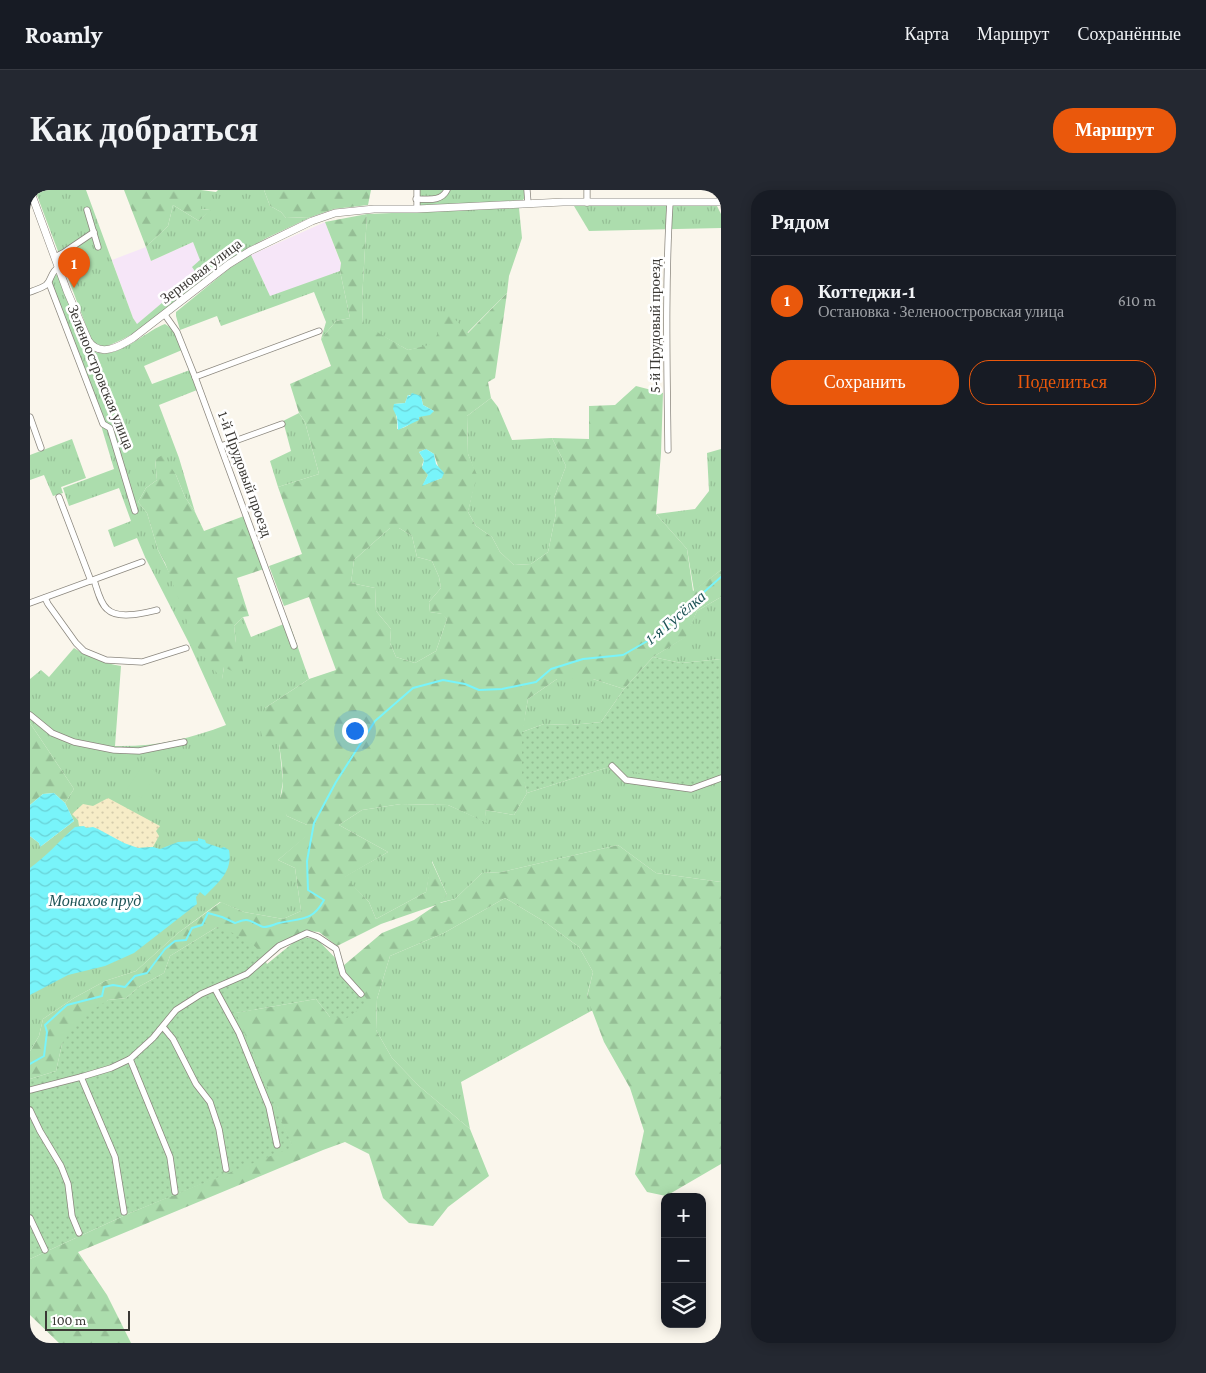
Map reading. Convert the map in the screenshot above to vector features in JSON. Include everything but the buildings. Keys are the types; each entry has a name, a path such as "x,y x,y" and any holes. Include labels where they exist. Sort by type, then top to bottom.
{"street":[{"name":"Зеленоостровская улица","path":"30,190 71,300 92,346"},
{"path":"417,190 417,209"},
{"path":"416,199 438,199 447,190"},
{"path":"527,190 528,203"},
{"path":"586,203 587,190"},
{"name":"5-й Прудовый проезд","path":"668,450 666,306 670,202"},
{"name":"Зерновая улица","path":"92,346 98,350 118,347 133,338 229,264 250,251 312,221 335,213 374,209 417,209 528,203 721,202"},
{"path":"87,210 98,247"},
{"path":"55,257 94,232"},
{"path":"30,292 49,283 54,270 59,267"},
{"name":"Зеленоостровская улица","path":"49,283 103,424 110,428 135,511"},
{"name":"1-й Прудовый проезд","path":"165,314 177,332 195,377 294,646"},
{"path":"195,377 319,331"},
{"path":"30,417 41,448"},
{"path":"221,446 282,424"},
{"path":"59,497 92,581 105,608 118,615 157,610"},
{"path":"30,603 142,562"},
{"path":"45,598 76,643 84,651 106,660 142,662 186,648"},
{"path":"30,715 52,733 74,742 114,750 139,751 184,742"},
{"path":"612,766 626,780 691,789 721,778"},
{"path":"30,1090 111,1068 130,1060 163,1027 176,1010 201,994 247,974 279,946 307,933 318,936 336,949 343,974 361,994"},
{"path":"215,989 239,1033 269,1107 277,1145"},
{"path":"163,1027 173,1039 196,1084 210,1102 219,1129 226,1169"},
{"path":"130,1060 151,1106 170,1157 175,1192"},
{"path":"81,1077 115,1157 124,1212"},
{"path":"30,1110 61,1166 68,1184 72,1216 79,1233"},
{"path":"30,1218 44,1250"}],"shaded area":[{"path":"325,222 341,264 340,271 270,297 251,255"},
{"path":"193,242 201,260 199,277 169,297 137,325 112,260 146,247 151,261"}],"green space":[{"path":"35,190 86,190 133,318 137,324 169,297 199,277 192,267 200,260 193,242 151,261 146,247 168,226 173,205 199,221 210,210 201,209 201,190 216,192 218,190 264,190 270,206 281,212 286,218 311,217 244,250 153,321 122,340 105,347 94,343 91,339"},
{"path":"124,190 201,190 201,209 211,210 199,221 173,205 168,226 146,247"},
{"path":"264,190 371,190 368,205 334,209 311,217 286,218 281,212 270,206"},
{"path":"414,190 530,190 530,196 525,197 523,200 422,206 414,201"},
{"path":"574,206 717,206 721,214 721,228 589,231"},
{"path":"519,208 522,238 509,276 507,293 467,333 433,345 408,350 363,325 362,300 367,214"},
{"path":"367,214 362,300 363,324 408,350 433,344 447,311 468,333 507,293 495,378 488,382 491,398 467,416 468,454 477,475 468,512 476,526 492,537 500,552 514,565 531,564 548,552 556,513 554,498 566,466 552,438 589,439 589,406 615,405 636,386 663,393 656,514 687,549 693,591 721,570 721,597 697,611 686,637 653,657 624,689 593,679 557,679 528,699 522,746 524,781 527,793 514,815 485,810 487,823 448,805 401,804 362,810 339,825 388,852 345,877 369,902 376,919 426,892 431,860 447,895 440,903 455,899 482,873 502,872 618,845 656,873 721,882 721,1164 671,1193 661,1193 661,1195 647,1192 635,1174 644,1131 630,1088 604,1042 587,997 593,972 579,947 545,922 505,898 444,933 390,956 377,999 376,1030 392,1058 419,1086 470,1129 489,1176 448,1207 433,1226 409,1223 383,1198 369,1154 345,1142 323,1150 78,1252 107,1295 131,1343 59,1343 30,1315 30,1259 130,1213 292,1146 235,1013 316,999 330,1017 343,966 382,933 414,920 436,905 381,924 337,946 319,932 307,931 264,957 217,927 170,956 164,973 140,986 126,998 108,1000 62,1044 56,1071 30,1079 30,1051 39,1036 43,1019 74,998 105,981 136,971 178,933 221,902 244,912 283,919 301,911 295,868 278,860 307,835 307,825 287,816 278,801 281,796 283,782 279,744 264,743 261,732 265,708 309,679 336,670 309,597 284,606 269,566 302,554 278,487 319,474 305,422 299,413 290,384 331,366 321,339 336,321 350,318 340,271 341,263 325,222","holes":["408,395 421,396 423,405 434,411 419,416 407,426 397,429 394,404 405,403","426,449 434,454 442,478 423,485 428,475 422,465 424,460 419,452","390,528 399,528 412,536 417,557 432,561 439,577 441,588 429,602 430,612 442,614 447,619 436,651 415,663 396,657 390,643 391,629 376,611 375,588 351,583 354,560"]},
{"path":"251,255 270,296 340,271 350,318 336,321 321,339 326,322 314,292 221,326 217,316 180,330 176,312 230,268"},
{"path":"58,274 83,340 91,350 101,353 112,352 123,348 165,324 174,332 178,339 182,350 144,366 152,384 190,370 197,390 159,405 179,458 195,512 185,497 176,475 155,459 157,480 146,488 138,502 147,513 158,550 222,679 224,667 236,643 234,626 243,617 251,637 289,622 309,679 265,708 279,744 283,781 280,799 287,816 307,825 308,835 278,860 295,868 301,911 283,919 244,912 220,902 178,933 136,971 105,981 74,998 43,1019 39,1036 30,1051 30,836 39,843 40,847 74,821 65,803 74,789 30,723 30,679 41,670 49,677 74,648 96,659 121,666 115,746 144,745 172,741 226,725 189,643 137,538 114,547 108,530 131,521 119,488 69,506 63,488 114,469 100,422 46,287 55,275"},
{"path":"491,398 498,407 512,440 552,438 566,466 554,498 556,513 548,552 531,564 514,565 500,552 492,537 476,526 468,512 476,475 468,454 467,416"},
{"path":"299,413 305,422 319,474 278,487 270,461 291,451 283,421"},
{"path":"72,439 86,478 61,487 63,493 53,496 44,475 30,480 30,455"},
{"path":"721,449 721,570 694,591 687,549 656,514 695,509 709,491 707,453"},
{"path":"163,455 176,475 185,497 204,531 244,516 264,569 237,578 249,616 243,617 234,626 236,643 241,648 243,662 238,674 224,667 222,680 196,645 165,563 158,550 147,513 138,502 146,488 157,480 155,459"},
{"path":"390,528 399,528 412,536 417,557 432,561 439,577 441,588 429,602 430,612 443,614 447,619 436,651 415,663 396,657 390,643 391,629 376,611 375,588 351,583 354,560"},
{"path":"721,597 721,659 681,663 653,657 685,637 697,611"},
{"path":"653,657 681,663 721,659 721,776 690,786 612,766 527,793 522,774 522,732 544,724 571,725 601,722 624,689"},
{"path":"557,679 593,679 624,689 601,722 571,725 544,724 522,732 528,699"},
{"path":"30,723 74,789 65,803 54,793 43,794 30,805"},
{"path":"145,762 157,773 141,798 127,789"},
{"path":"612,766 721,776 721,882 656,873 618,845 502,872 482,873 455,899 438,903 447,895 432,861 426,892 376,919 369,902 344,877 388,852 339,825 362,810 401,804 448,805 486,822 485,810 514,815 527,793"},
{"path":"505,898 545,922 579,947 593,972 587,996 593,1010 461,1082 470,1129 419,1086 392,1058 376,1030 377,999 390,956 444,933"},
{"path":"217,927 240,936 253,944 267,964 294,942 304,937 317,939 343,966 369,1002 347,1018 330,1017 316,999 236,1013 293,1147 130,1213 30,1259 30,1079 56,1071 62,1044 79,1019 108,1000 126,998 140,986 164,973 170,956"}],"sand":[{"path":"108,798 160,826 156,831 159,836 153,847 132,847 90,828 79,826 78,820 72,814 83,804 93,806"}],"water":[{"path":"412,393 421,396 423,405 434,411 430,415 419,417 419,420 398,430 397,417 393,409 394,404 405,403 408,395 410,396"},
{"path":"426,449 434,454 436,464 444,473 442,478 422,486 428,475 422,468 424,460 419,452"},
{"path":"54,793 65,803 74,821 40,847 39,843 30,836 30,805 43,794"},
{"name":"Монахов пруд","path":"84,826 86,828 93,827 98,829 138,848 153,847 160,849 178,842 198,841 198,838 205,840 206,843 229,850 229,864 224,876 205,896 200,892 196,897 197,904 134,953 105,966 68,975 30,995 30,868 75,827"}],"waterway":[{"name":"1-я Гусёлка","path":"30,1064 44,1056 47,1032 45,1025 67,1005 102,996 104,987 113,985 125,987 135,976 147,973 165,949 175,941 186,940 192,928 202,925 208,913 235,923 248,920 264,927 305,918 315,912 324,900 308,890 307,861 314,823 336,782 375,721 413,688 443,680 465,684 479,690 502,689 536,682 551,669 583,659 623,655 651,639 721,577"}],"place":[{"name":"Коттеджи-1","path":"74,288"}]}
